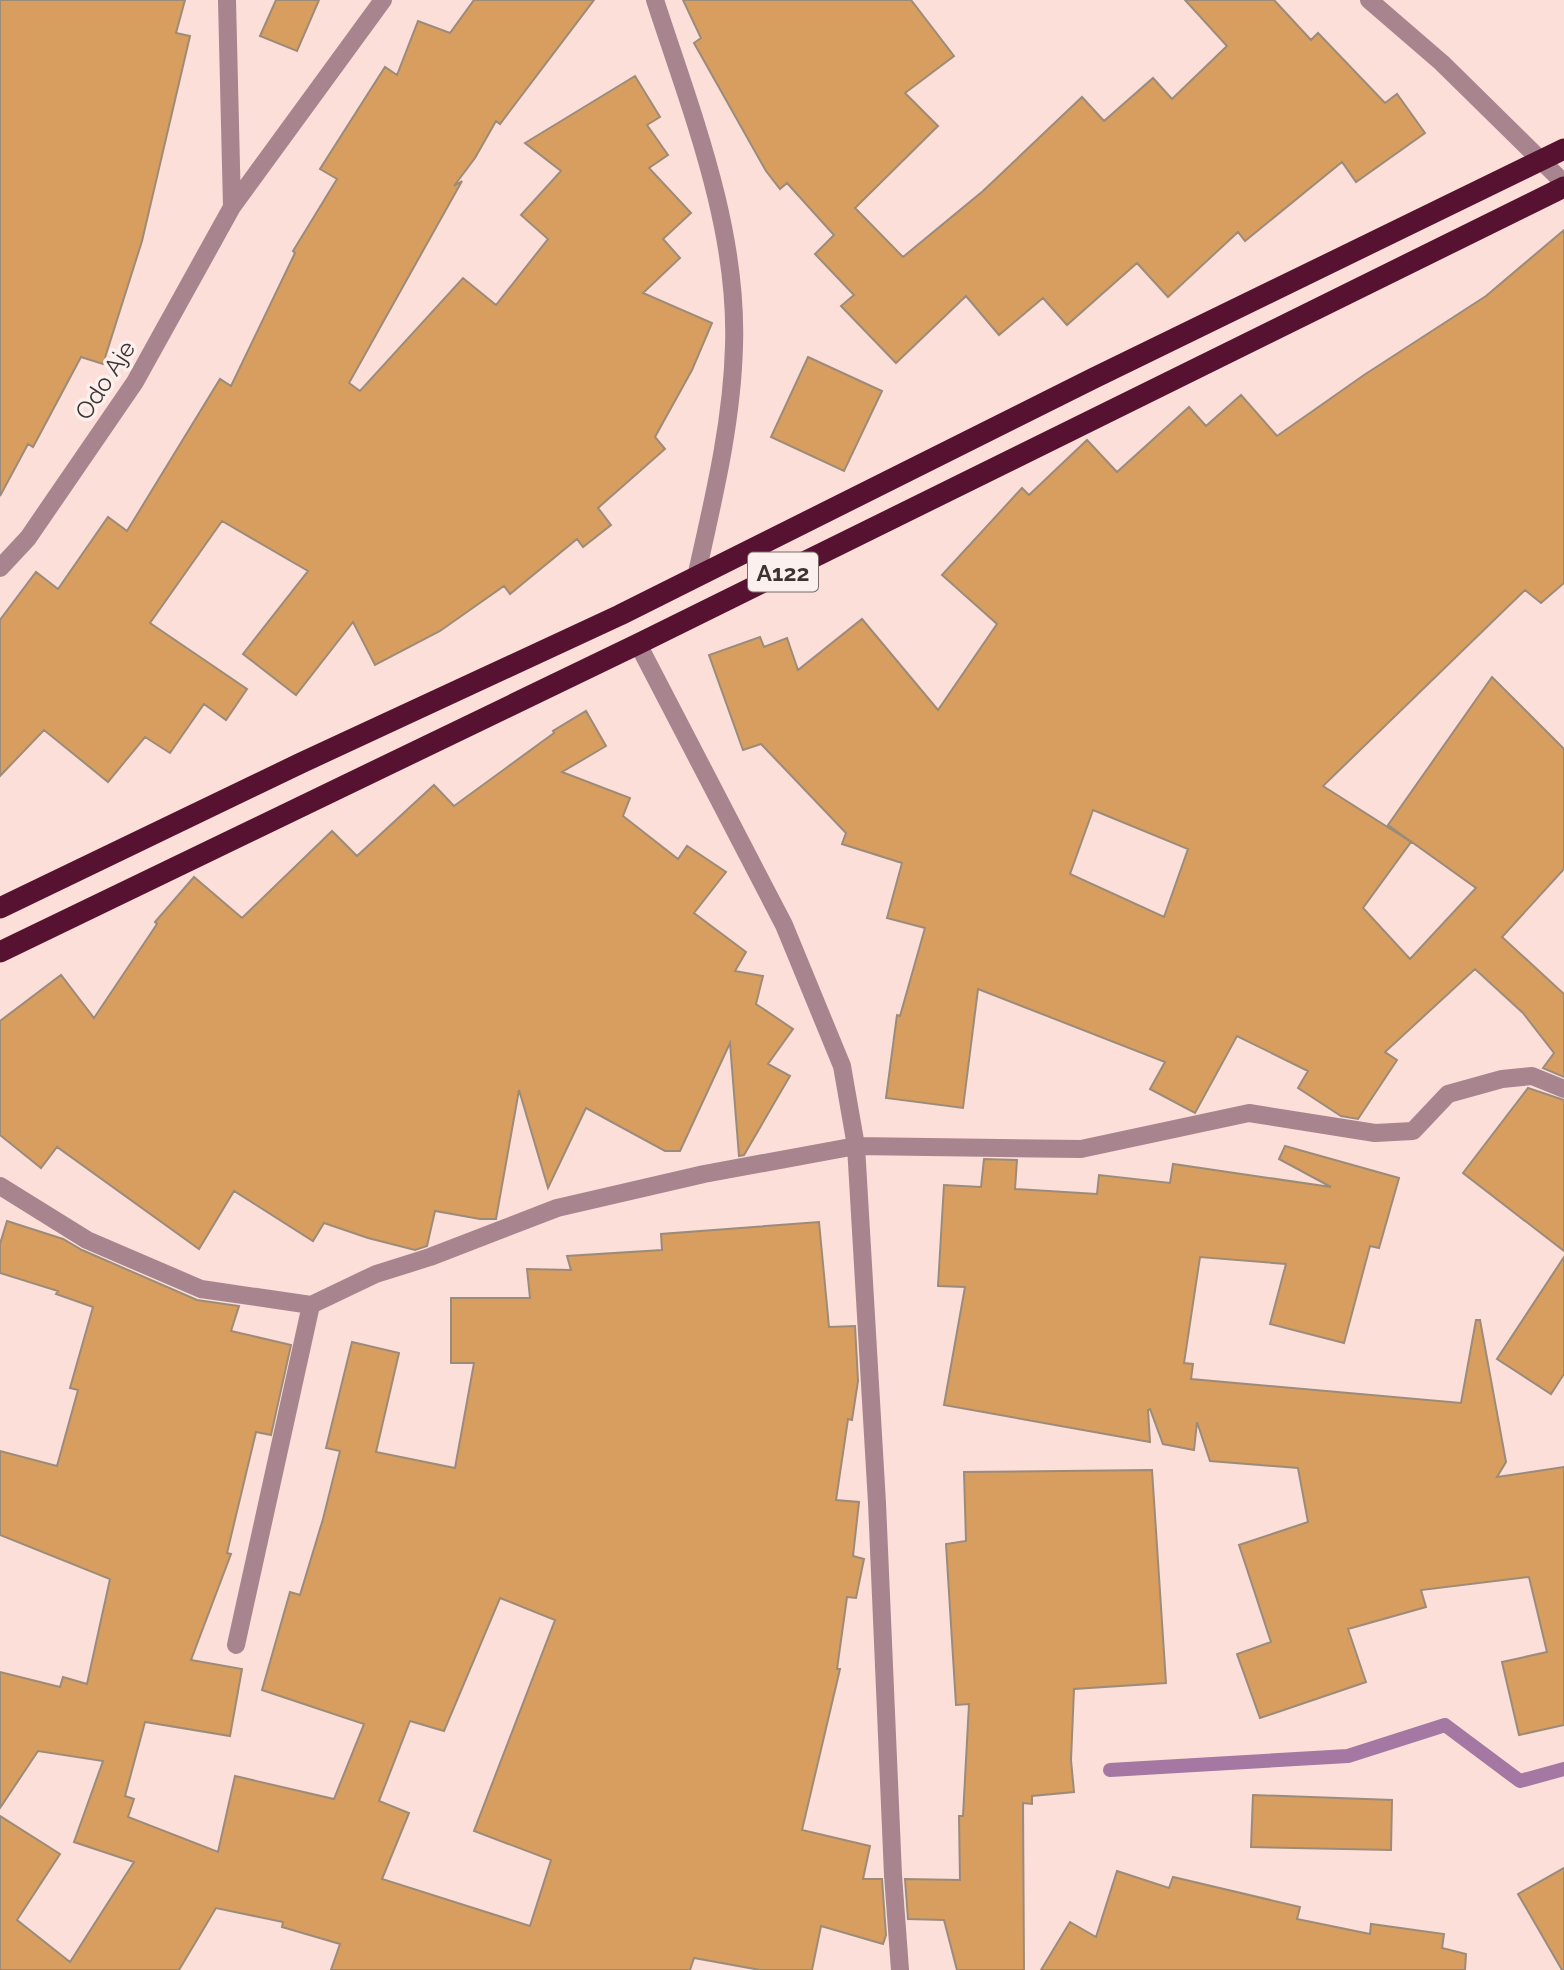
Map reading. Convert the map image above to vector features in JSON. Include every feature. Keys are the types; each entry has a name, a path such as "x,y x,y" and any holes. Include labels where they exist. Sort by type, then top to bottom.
{"highway":[{"name":"A122","path":"0,908 202,810 620,615 1094,378 1564,149"},
{"name":"A122","path":"0,952 638,645 1564,185"}],"street":[{"path":"227,0 232,207"},
{"name":"Odo Aje","path":"0,568 28,538 135,382 232,207 383,0"},
{"path":"655,0 711,179 729,257 734,346 723,450 696,577"},
{"path":"1369,0 1442,63 1564,185"},
{"path":"638,645 784,925 842,1066 856,1146 900,1970"},
{"path":"0,1186 87,1240 201,1289 312,1305 376,1274 430,1257 557,1208 704,1174 856,1146 1081,1149 1249,1113 1375,1133 1413,1131 1448,1094 1492,1082 1532,1076 1564,1090"},
{"path":"236,1645 312,1305"}],"building":[{"path":"0,0 185,0 176,33 190,36 142,241 103,364 81,357 33,447 28,444 0,496"},
{"path":"276,0 319,0 297,51 260,36"},
{"path":"474,0 594,0 500,124 496,121 475,158 454,186 462,181 349,383 360,391 463,278 496,305 548,239 521,215 561,171 525,143 635,76 660,117 647,125 668,155 649,168 691,213 663,239 680,258 643,293 712,323 692,370 655,437 665,449 598,508 611,525 583,547 577,539 510,594 504,586 440,631 375,665 353,622 296,695 243,654 308,571 222,521 150,623 247,689 226,720 204,704 170,753 145,737 108,782 44,730 0,776 0,620 36,572 58,589 108,517 127,531 220,379 231,386 295,253 293,251 337,179 320,169 385,67 397,75 418,21 450,33"},
{"path":"683,0 911,0 954,56 905,93 938,126 855,208 903,257 983,191 1082,97 1104,121 1153,78 1172,99 1227,46 1185,0 1274,0 1311,40 1318,33 1385,103 1397,94 1425,133 1356,182 1342,162 1245,241 1238,232 1168,297 1137,263 1067,325 1043,298 999,335 966,296 896,363 841,306 854,295 815,254 834,235 787,183 780,189 766,171 694,43 701,38"},
{"path":"1564,230 1564,583 1541,603 1525,590 1323,786 1411,842 1363,908 1410,959 1476,888 1388,825 1492,677 1564,749 1564,869 1502,937 1564,994 1564,1077 1543,1068 1554,1053 1523,1013 1475,969 1385,1052 1397,1060 1358,1119 1341,1116 1298,1088 1308,1071 1237,1036 1195,1113 1150,1089 1165,1062 978,989 963,1108 886,1098 897,1015 900,1016 925,928 887,918 902,863 842,844 846,833 761,744 743,750 709,655 760,637 764,647 787,638 798,670 862,619 938,710 997,624 942,575 1022,488 1029,495 1087,440 1117,472 1189,407 1206,426 1241,395 1277,436 1364,375 1486,296","holes":["1093,810 1188,849 1164,917 1070,874"]},
{"path":"808,357 882,391 844,471 771,437"},
{"path":"586,711 606,746 562,772 630,798 623,816 678,859 687,846 726,872 694,913 746,952 735,971 763,976 756,1004 793,1029 768,1064 790,1076 744,1155 739,1156 730,1043 680,1151 665,1151 586,1108 548,1188 519,1090 496,1219 435,1211 427,1246 415,1250 324,1223 313,1241 234,1191 199,1249 57,1147 41,1168 0,1135 0,1021 61,975 94,1018 157,924 155,922 194,877 242,918 332,831 357,856 434,785 454,806 554,733 553,731"},
{"path":"1528,1088 1564,1100 1564,1251 1463,1173"},
{"path":"1285,1146 1399,1178 1379,1248 1370,1246 1344,1343 1270,1324 1286,1264 1200,1257 1184,1363 1193,1364 1191,1379 1461,1403 1476,1320 1480,1320 1506,1462 1497,1477 1564,1467 1564,1725 1519,1735 1502,1662 1547,1652 1529,1577 1421,1590 1426,1607 1348,1629 1366,1682 1260,1718 1237,1654 1271,1642 1239,1545 1308,1522 1298,1468 1210,1461 1197,1422 1194,1450 1163,1444 1150,1409 1150,1442 944,1405 965,1287 938,1286 944,1185 981,1187 984,1159 1017,1160 1015,1189 1097,1194 1099,1175 1170,1183 1173,1164 1331,1187 1279,1159"},
{"path":"7,1221 63,1239 82,1250 197,1300 239,1306 231,1331 291,1345 271,1435 256,1432 227,1553 231,1554 191,1660 242,1669 230,1736 145,1722 125,1796 134,1799 128,1817 218,1852 235,1776 334,1799 364,1724 262,1690 290,1592 300,1595 323,1519 340,1451 326,1448 352,1342 399,1353 376,1452 455,1468 474,1363 451,1363 451,1298 530,1298 527,1269 571,1270 567,1256 662,1250 661,1234 819,1222 829,1327 855,1326 858,1381 852,1420 848,1419 836,1500 859,1502 853,1556 864,1559 856,1598 847,1597 837,1669 840,1669 802,1830 870,1846 863,1879 882,1879 886,1935 883,1944 821,1926 812,1970 760,1970 694,1958 690,1970 331,1970 340,1944 282,1927 283,1922 216,1908 179,1970 0,1970 0,1816 60,1854 17,1920 70,1962 134,1862 74,1842 103,1761 38,1751 0,1808 0,1672 60,1687 63,1677 87,1684 110,1579 0,1535 0,1451 57,1466 78,1390 70,1388 93,1307 56,1294 58,1291 0,1273 0,1244","holes":["500,1598 555,1620 474,1831 551,1860 530,1926 382,1879 409,1813 379,1801 410,1721 444,1731"]},
{"path":"1564,1257 1564,1374 1551,1394 1497,1359"},
{"path":"1152,1470 1166,1683 1074,1689 1071,1760 1074,1792 1032,1796 1032,1804 1023,1803 1024,1970 957,1970 944,1920 908,1919 905,1879 960,1880 959,1816 963,1816 969,1704 956,1705 946,1544 966,1541 964,1472"},
{"path":"1253,1795 1392,1800 1391,1850 1251,1847"},
{"path":"1564,1868 1564,1970 1562,1970 1518,1894"},
{"path":"1117,1871 1169,1888 1173,1877 1300,1907 1297,1919 1370,1934 1371,1924 1444,1934 1442,1948 1466,1954 1465,1970 1041,1970 1070,1922 1096,1937"}],"waterway":[{"path":"1110,1770 1348,1756 1445,1725 1520,1781 1564,1769"}]}
